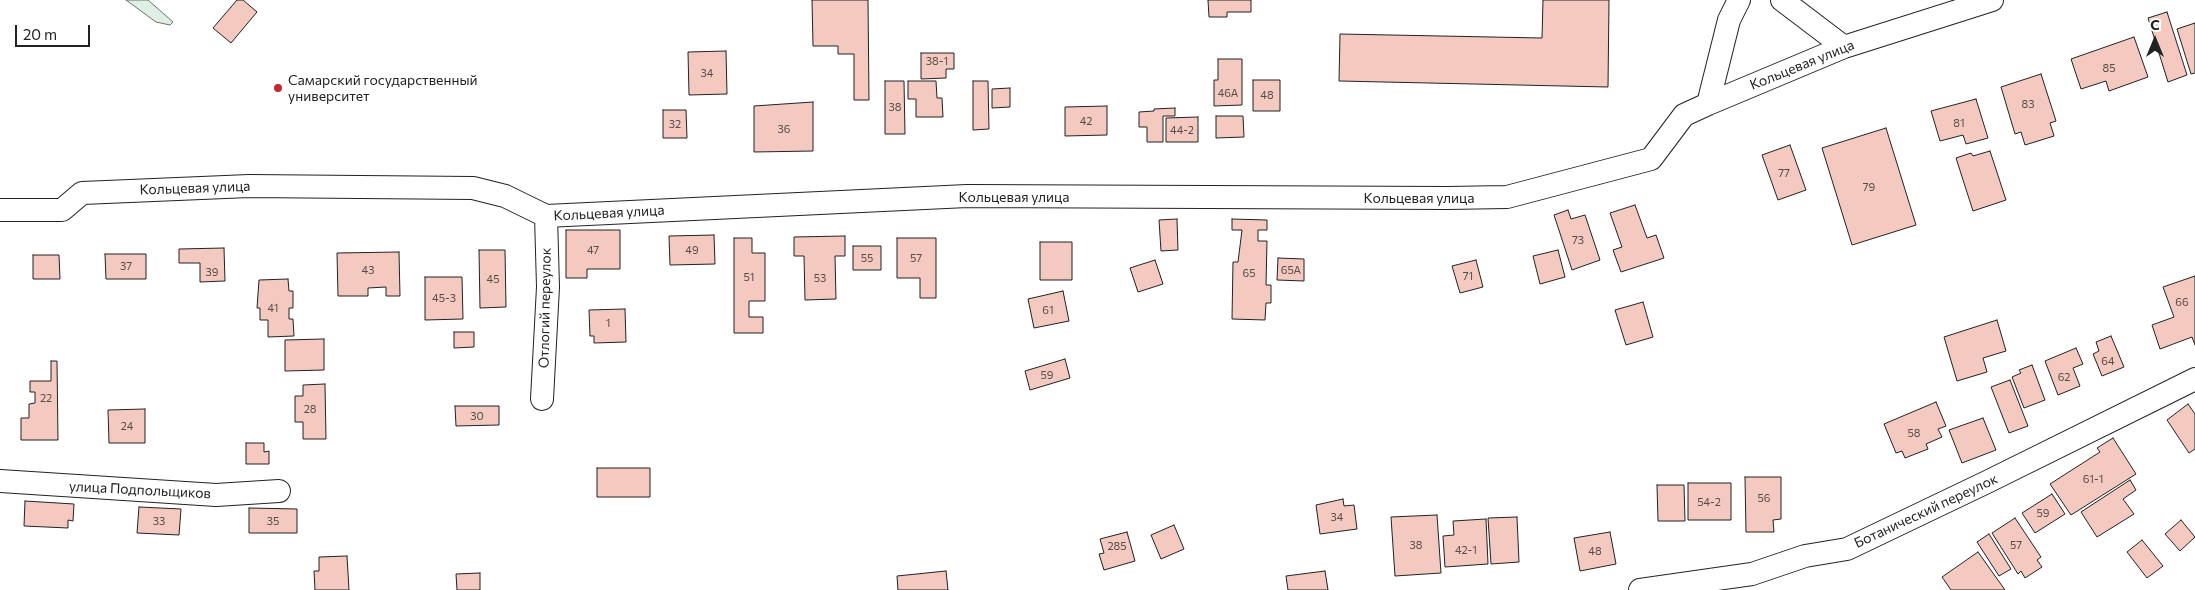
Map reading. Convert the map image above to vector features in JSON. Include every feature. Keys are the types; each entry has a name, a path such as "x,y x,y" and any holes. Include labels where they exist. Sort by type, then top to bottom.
{"street":[{"path":"1708,104 1729,20 1739,0"},
{"path":"1782,0 1844,47"},
{"name":"Кольцевая улица","path":"0,210 62,210 82,193 249,186 473,188 505,196 546,216 967,196 1507,197 1651,159 1684,115 1844,47 1992,0"},
{"name":"Отлогий переулок","path":"542,399 548,287 546,216"},
{"name":"Ботанический переулок","path":"1640,590 1752,582 1805,556 1847,549 2195,379"},
{"name":"улица Подпольщиков","path":"0,481 216,494 279,491"}],"green space":[{"path":"126,0 148,0 173,22 170,25 156,22"}],"building":[{"path":"237,0 243,0 257,12 231,43 213,28"},
{"path":"812,0 868,0 869,100 854,100 854,54 838,54 838,46 813,46"},
{"path":"1208,0 1251,0 1251,12 1227,12 1227,17 1209,17"},
{"path":"1543,0 1609,0 1608,87 1339,81 1340,34 1542,38"},
{"path":"2167,12 2187,75 2168,82 2148,18"},
{"path":"2195,23 2195,73 2191,74 2177,29"},
{"path":"2134,37 2148,77 2109,91 2106,81 2081,89 2071,59"},
{"path":"726,51 727,94 689,95 688,52"},
{"path":"921,53 954,53 954,69 946,69 946,78 921,79"},
{"path":"1218,59 1242,59 1242,105 1214,106 1214,80 1218,80"},
{"path":"2041,74 2056,121 2050,123 2054,136 2025,145 2021,132 2015,134 2001,87"},
{"path":"1253,80 1280,80 1280,111 1253,111"},
{"path":"885,81 904,81 905,134 885,134"},
{"path":"908,81 936,81 937,98 942,98 943,117 916,117 916,99 908,99"},
{"path":"973,81 988,81 989,129 973,130"},
{"path":"1010,88 1010,107 992,108 992,89"},
{"path":"1976,99 1988,138 1966,144 1963,135 1940,141 1931,111"},
{"path":"813,102 813,151 754,152 754,106"},
{"path":"1107,106 1107,135 1065,136 1065,107"},
{"path":"1175,108 1175,116 1163,116 1163,142 1147,142 1147,127 1139,127 1139,112"},
{"path":"663,110 686,110 687,138 663,138"},
{"path":"1216,116 1243,116 1244,137 1216,138"},
{"path":"1198,117 1198,142 1166,142 1166,118"},
{"path":"1886,128 1916,225 1852,245 1822,148"},
{"path":"1790,145 1806,190 1778,200 1762,155"},
{"path":"1990,151 2006,200 1973,211 1956,158 1971,153 1973,156"},
{"path":"1635,205 1647,238 1656,235 1664,258 1621,272 1613,250 1622,247 1610,213"},
{"path":"1568,210 1571,219 1585,215 1600,260 1572,270 1554,215"},
{"path":"1177,219 1178,250 1161,251 1159,220"},
{"path":"1232,219 1267,220 1267,230 1258,230 1258,241 1267,241 1266,285 1271,285 1271,303 1266,303 1265,320 1232,319 1233,262 1238,262 1242,230 1232,230"},
{"path":"566,230 620,230 620,269 587,269 587,278 566,278"},
{"path":"714,235 715,264 670,265 669,236"},
{"path":"845,236 845,256 835,256 836,299 805,300 804,256 794,256 794,237"},
{"path":"734,238 752,238 752,253 765,253 765,301 749,301 749,317 763,317 763,333 734,333"},
{"path":"897,238 936,238 936,298 920,298 920,278 897,278"},
{"path":"1040,242 1072,242 1072,280 1040,280"},
{"path":"853,246 881,246 881,270 853,270"},
{"path":"224,248 225,281 200,282 200,263 179,263 179,249"},
{"path":"479,250 505,250 506,307 480,308"},
{"path":"1558,250 1565,277 1540,284 1533,256"},
{"path":"399,252 400,296 386,296 386,287 368,288 368,296 338,296 337,253"},
{"path":"105,254 146,254 146,279 106,279"},
{"path":"33,255 59,255 60,279 33,279"},
{"path":"1278,258 1304,259 1304,281 1277,280"},
{"path":"1155,260 1163,284 1138,292 1130,268"},
{"path":"1476,260 1483,287 1460,293 1452,266"},
{"path":"2195,276 2195,345 2192,337 2160,349 2152,325 2174,317 2163,287"},
{"path":"425,277 462,277 463,319 425,320"},
{"path":"288,279 289,291 293,291 293,308 289,308 289,319 293,319 294,336 268,337 268,320 260,320 260,308 257,308 259,280"},
{"path":"1063,291 1069,321 1034,328 1028,299"},
{"path":"1643,302 1653,337 1626,345 1615,310"},
{"path":"625,309 626,342 594,343 594,336 590,336 589,310"},
{"path":"1997,320 2006,351 1983,358 1987,372 1957,381 1944,337"},
{"path":"454,332 474,332 474,347 454,348"},
{"path":"2111,336 2124,367 2102,376 2093,354 2099,351 2096,342"},
{"path":"324,339 324,370 285,371 285,340"},
{"path":"2076,348 2083,364 2073,368 2080,386 2058,395 2045,361"},
{"path":"1065,359 1070,378 1030,390 1025,371"},
{"path":"51,361 57,361 58,440 21,440 21,418 29,418 29,404 35,403 35,392 30,392 30,381 51,381"},
{"path":"2032,365 2045,400 2024,408 2012,377 2021,373 2019,370"},
{"path":"2010,380 2028,426 2009,433 1991,387"},
{"path":"325,384 326,439 303,439 303,422 295,422 295,396 303,396 303,385"},
{"path":"1936,402 1946,426 1938,429 1942,437 1926,444 1928,449 1905,458 1902,451 1896,453 1884,424"},
{"path":"2188,404 2195,414 2195,449 2189,453 2167,420"},
{"path":"455,406 499,406 499,425 456,426"},
{"path":"145,409 145,443 109,443 108,410"},
{"path":"1983,418 1996,450 1962,463 1949,430"},
{"path":"2113,438 2136,474 2071,515 2050,484 2100,452 2097,448"},
{"path":"246,443 264,443 264,452 269,451 269,464 246,464"},
{"path":"597,468 650,468 650,497 597,497"},
{"path":"1745,477 1781,477 1781,519 1773,520 1774,532 1746,532"},
{"path":"2130,480 2136,490 2123,499 2134,514 2097,537 2081,512"},
{"path":"1688,483 1731,483 1731,520 1688,520"},
{"path":"1657,485 1684,485 1685,521 1658,521"},
{"path":"2052,494 2065,514 2035,533 2022,513"},
{"path":"1343,499 1344,506 1354,505 1357,529 1320,534 1316,505"},
{"path":"25,501 74,504 73,521 68,520 68,528 24,526"},
{"path":"139,507 181,509 179,535 137,533"},
{"path":"249,508 297,509 297,533 249,533"},
{"path":"1437,515 1441,573 1395,576 1391,517"},
{"path":"1517,517 1519,562 1491,564 1488,518"},
{"path":"2015,518 2041,557 2037,560 2042,567 2025,578 2021,571 2018,574 1992,533"},
{"path":"1486,519 1488,564 1445,567 1443,536 1454,535 1453,521"},
{"path":"2181,520 2195,537 2180,551 2165,534"},
{"path":"1174,525 1184,549 1161,559 1151,535"},
{"path":"1127,532 1135,561 1104,570 1099,554 1104,553 1100,539"},
{"path":"1610,532 1616,564 1580,571 1574,538"},
{"path":"1989,534 2011,569 1999,576 1977,542"},
{"path":"2142,540 2163,566 2147,578 2127,552"},
{"path":"1978,552 2005,590 1951,590 1942,577"},
{"path":"347,556 349,590 315,590 314,571 319,571 319,557"},
{"path":"946,571 948,590 898,590 897,576"},
{"path":"1325,571 1328,590 1288,590 1286,576"},
{"path":"480,573 480,590 457,590 456,574"}],"place":[{"name":"Самарский государственный университет","path":"278,88"}]}
